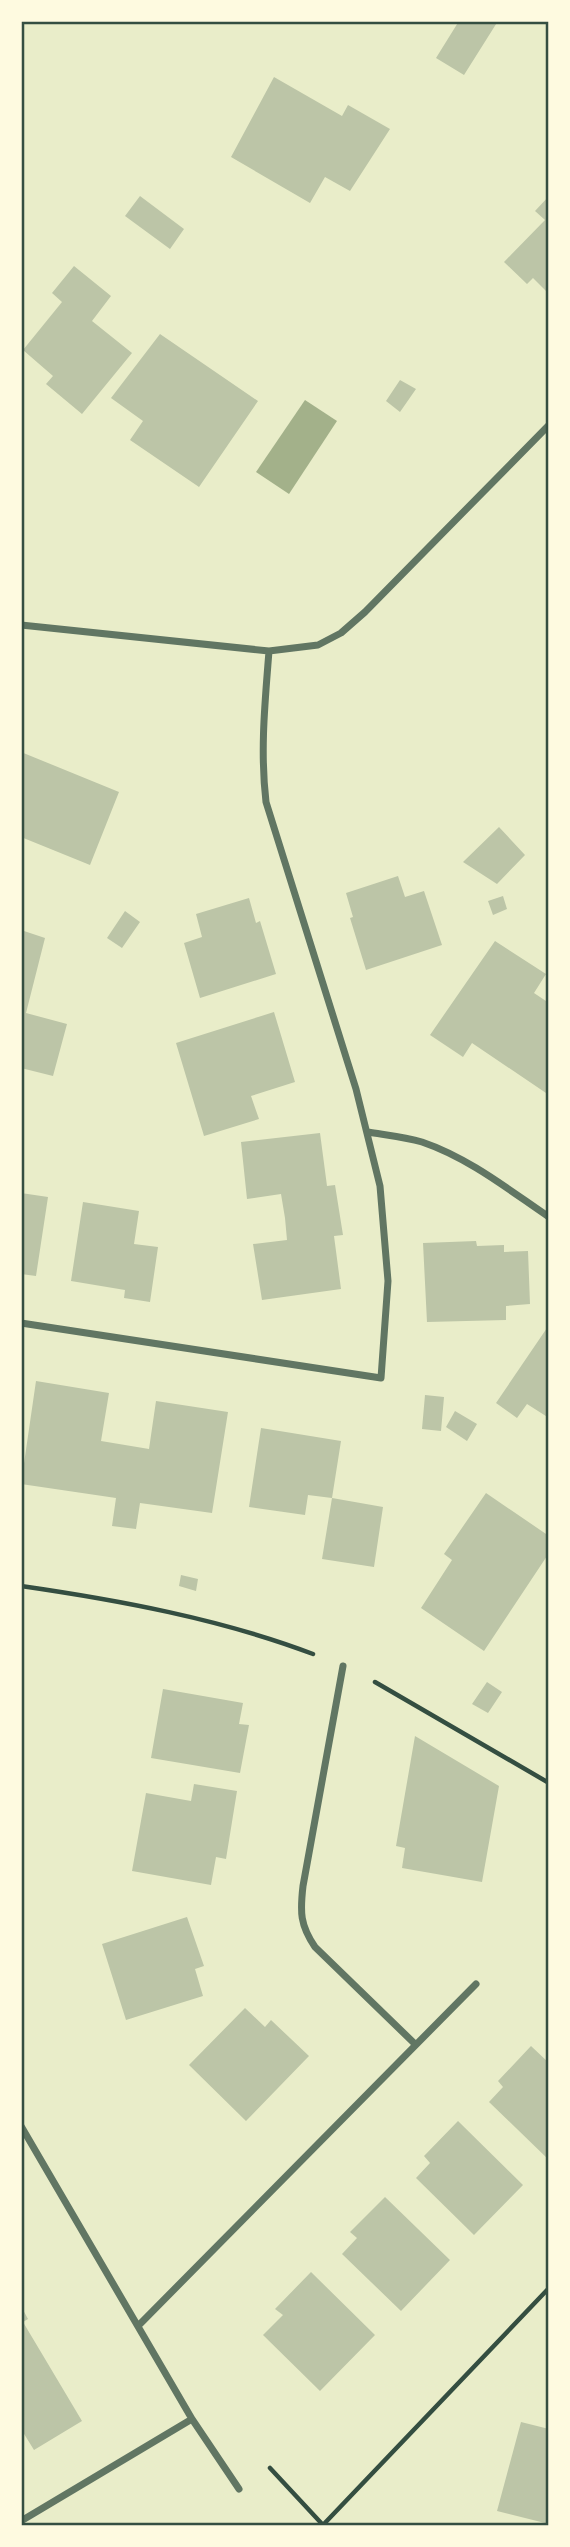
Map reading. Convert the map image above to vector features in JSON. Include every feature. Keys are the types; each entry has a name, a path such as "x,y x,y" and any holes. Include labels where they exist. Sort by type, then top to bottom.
{"street":[{"path":"21,625 269,650 318,645 341,633 365,612 549,425"},
{"path":"21,1322 381,1378 387,1313 386,1237 380,1186 368,1132 266,802 262,771 269,650"},
{"path":"368,1132 419,1142 442,1150 470,1164 549,1217"},
{"path":"343,1666 303,1886 301,1909 304,1931 315,1947 415,2044"},
{"path":"139,2325 476,1984"},
{"path":"21,2126 192,2419 239,2489"},
{"path":"21,2521 192,2419"}],"path":[{"path":"21,1586 85,1595 235,1629 287,1644 380,1684 549,1783"},
{"path":"229,2474 260,2457 323,2526 549,2288"}],"shaded area":[{"path":"305,400 337,421 289,494 256,472"}],"building":[{"path":"459,21 498,21 464,75 436,58"},
{"path":"274,77 342,116 348,105 390,129 350,191 325,177 310,203 231,157"},
{"path":"140,196 184,229 170,249 125,216"},
{"path":"549,196 549,294 533,278 527,284 504,262 545,220 535,211"},
{"path":"74,266 111,296 92,321 132,353 82,414 46,384 53,376 23,350 62,302 52,293"},
{"path":"160,334 258,401 199,487 130,440 143,421 111,398"},
{"path":"400,380 416,389 400,412 386,401"},
{"path":"21,752 119,792 90,865 21,837"},
{"path":"499,827 525,855 497,884 463,862"},
{"path":"398,876 405,897 424,891 442,945 366,970 350,918 353,917 346,893"},
{"path":"503,896 507,909 493,915 488,901"},
{"path":"249,898 256,923 260,921 276,974 200,998 184,943 202,937 196,914"},
{"path":"125,911 140,922 122,948 107,938"},
{"path":"21,930 45,938 26,1013 67,1024 53,1076 21,1068"},
{"path":"495,941 546,974 534,993 549,1003 549,1088 546,1093 472,1043 463,1057 430,1035"},
{"path":"274,1012 295,1082 251,1096 259,1119 204,1136 176,1043"},
{"path":"320,1133 327,1186 335,1185 343,1235 334,1236 341,1289 262,1300 253,1244 287,1240 285,1218 281,1194 247,1199 241,1142"},
{"path":"21,1193 48,1197 36,1276 21,1274"},
{"path":"83,1202 139,1211 134,1244 158,1247 150,1302 124,1298 125,1290 71,1281"},
{"path":"476,1241 477,1246 504,1245 504,1252 528,1251 530,1304 506,1306 506,1320 427,1322 423,1243"},
{"path":"549,1325 549,1418 527,1404 517,1418 496,1403"},
{"path":"36,1381 109,1393 101,1441 149,1449 156,1401 228,1412 212,1513 140,1503 136,1529 112,1526 116,1498 21,1484"},
{"path":"425,1395 444,1397 441,1431 422,1429"},
{"path":"455,1411 477,1424 467,1441 446,1427"},
{"path":"261,1428 341,1441 332,1498 308,1495 305,1515 249,1507"},
{"path":"486,1493 549,1536 549,1553 484,1651 421,1608 452,1560 444,1554"},
{"path":"332,1498 383,1507 374,1567 322,1559"},
{"path":"181,1575 198,1579 196,1591 179,1586"},
{"path":"487,1682 502,1692 488,1713 472,1704"},
{"path":"163,1689 243,1703 239,1724 249,1725 240,1773 151,1758"},
{"path":"415,1736 499,1786 482,1882 402,1868 405,1848 396,1846"},
{"path":"194,1784 237,1791 226,1859 216,1857 211,1885 132,1871 146,1793 191,1801"},
{"path":"187,1917 204,1966 195,1969 203,1996 126,2020 102,1944"},
{"path":"245,2008 265,2027 271,2020 309,2056 246,2121 189,2065"},
{"path":"531,2046 549,2063 549,2160 489,2102 503,2087 498,2081"},
{"path":"458,2121 523,2185 474,2235 416,2178 430,2163 424,2156"},
{"path":"385,2197 450,2260 401,2311 342,2254 357,2238 350,2232"},
{"path":"311,2272 375,2335 320,2391 263,2335 283,2315 275,2309"},
{"path":"21,2306 28,2319 23,2322 82,2421 34,2450 21,2429"},
{"path":"521,2422 549,2429 549,2524 497,2511"}]}
